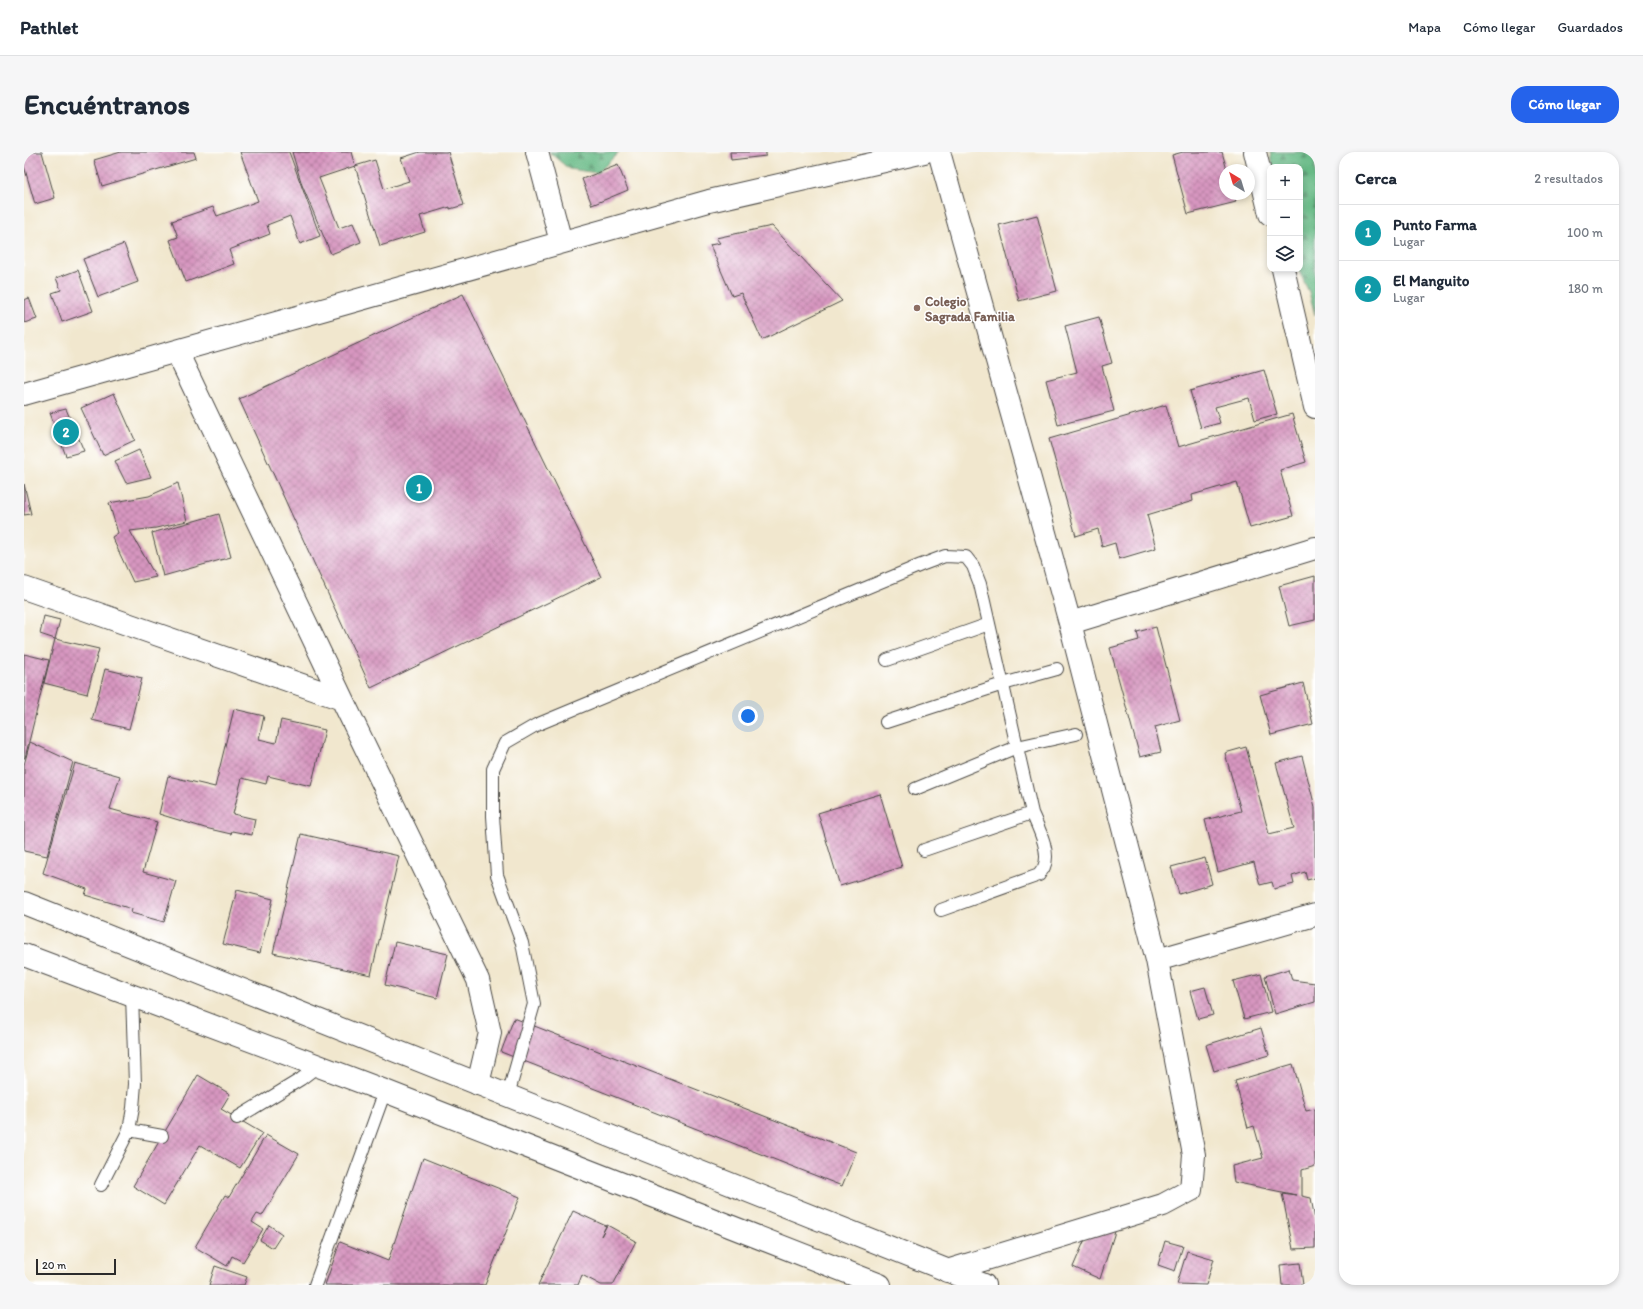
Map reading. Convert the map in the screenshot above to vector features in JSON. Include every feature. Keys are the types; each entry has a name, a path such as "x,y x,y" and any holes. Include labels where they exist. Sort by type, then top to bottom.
{"main road":[{"path":"537,152 561,242"},
{"path":"24,394 709,201 924,152"},
{"path":"938,152 1070,623 1157,960 1194,1155 1191,1190 1163,1205 947,1271"},
{"path":"1256,152 1267,201"},
{"path":"1284,272 1315,407"},
{"path":"176,352 478,980 490,1033 478,1084"},
{"path":"1070,623 1315,548"},
{"path":"24,588 342,699"},
{"path":"24,903 984,1285"},
{"path":"1157,960 1315,915"},
{"path":"24,955 385,1091 880,1285"}],"lane":[{"path":"508,1095 534,1004 522,943 497,875 493,816 493,769 505,743 536,725 945,556 966,557 973,566 980,584 1032,813 1042,838 1046,856 1044,867 1039,875 941,910"},
{"path":"887,660 989,624"},
{"path":"886,722 1003,684 1058,669"},
{"path":"914,789 1017,747 1076,734"},
{"path":"924,850 1032,813"},
{"path":"101,1185 129,1130 133,1108 135,1084 132,996"},
{"path":"237,1118 301,1079 318,1066"},
{"path":"315,1285 385,1091"},
{"path":"129,1130 162,1136"}],"green space":[{"path":"549,152 619,152 598,173 569,169"},
{"path":"1270,152 1315,152 1315,315 1309,292 1299,272 1303,272 1303,164 1272,164"}],"building":[{"path":"24,152 42,152 55,198 35,204 24,166"},
{"path":"121,152 194,152 196,158 102,186 94,160"},
{"path":"240,152 289,152 320,236 300,244 290,216 267,225 270,234 229,250 234,264 186,282 170,240 178,237 172,221 213,207 217,216 258,201"},
{"path":"292,152 351,152 355,166 319,178 339,228 353,223 361,242 331,254 302,185"},
{"path":"420,152 448,152 464,205 450,209 450,207 420,216 425,232 380,246 355,166 375,160 384,189 409,181 401,158"},
{"path":"730,152 766,152 766,156 731,160"},
{"path":"1183,152 1222,152 1225,164 1219,164 1219,200 1236,200 1236,202 1188,214 1172,155"},
{"path":"618,165 628,190 592,205 582,179"},
{"path":"1037,215 1057,291 1019,301 999,225"},
{"path":"772,226 842,301 762,340 741,293 732,296 710,245 720,243 716,238"},
{"path":"124,244 138,282 98,297 83,259"},
{"path":"78,270 93,311 62,322 52,293 61,290 56,278"},
{"path":"463,294 601,577 371,688 239,399"},
{"path":"29,298 37,319 24,323 24,300"},
{"path":"1099,317 1112,363 1102,366 1114,411 1058,425 1046,380 1077,372 1065,326"},
{"path":"1264,370 1277,414 1255,420 1249,398 1215,407 1220,423 1201,428 1190,391"},
{"path":"114,393 135,440 103,455 81,408"},
{"path":"1166,405 1178,447 1292,414 1306,462 1280,470 1293,516 1250,528 1237,482 1192,495 1193,501 1147,515 1156,548 1119,559 1115,543 1102,547 1098,529 1076,536 1049,439"},
{"path":"66,409 84,451 66,456 50,413"},
{"path":"139,450 151,477 126,483 115,461"},
{"path":"178,483 187,521 156,528 130,531 156,577 133,582 112,537 118,533 109,503 149,496"},
{"path":"24,484 31,514 24,515"},
{"path":"219,514 231,557 163,576 152,533"},
{"path":"1315,576 1315,620 1289,626 1279,586"},
{"path":"44,616 60,620 55,639 40,634"},
{"path":"1156,627 1180,720 1155,727 1161,752 1140,757 1110,648 1139,640 1137,632"},
{"path":"55,639 99,649 87,694 44,683"},
{"path":"24,654 49,660 25,758 24,758"},
{"path":"105,669 142,678 129,729 92,720"},
{"path":"1303,683 1313,724 1271,735 1260,695"},
{"path":"234,709 264,716 259,739 276,743 281,720 325,730 311,786 268,776 266,784 242,778 233,814 255,819 252,835 232,831 231,834 159,814 168,776 215,787"},
{"path":"30,742 73,762 47,856 24,851 24,765"},
{"path":"1246,747 1269,834 1294,828 1276,763 1302,756 1315,807 1315,878 1307,880 1305,872 1292,876 1294,884 1274,889 1272,882 1260,885 1254,862 1218,872 1205,820 1241,811 1225,753"},
{"path":"75,763 120,776 110,809 157,822 143,872 176,881 164,922 131,913 132,909 85,895 87,889 43,873"},
{"path":"880,794 902,867 840,886 818,813"},
{"path":"301,834 399,856 371,975 273,953"},
{"path":"1205,858 1212,884 1179,894 1171,867"},
{"path":"237,890 273,899 260,953 223,944"},
{"path":"395,942 448,954 437,998 385,985"},
{"path":"1289,969 1292,980 1315,983 1315,1002 1275,1014 1265,976"},
{"path":"1261,974 1271,1012 1244,1019 1233,981"},
{"path":"1205,987 1213,1015 1198,1019 1190,991"},
{"path":"514,1018 856,1152 842,1186 501,1052"},
{"path":"1261,1028 1269,1055 1214,1071 1206,1045"},
{"path":"1293,1064 1306,1111 1315,1109 1315,1166 1302,1170 1302,1196 1311,1198 1315,1220 1315,1248 1293,1249 1282,1193 1296,1195 1234,1182 1232,1166 1263,1158 1254,1126 1248,1128 1235,1081"},
{"path":"198,1075 230,1094 221,1109 262,1133 240,1168 200,1145 164,1205 133,1186"},
{"path":"266,1135 299,1154 262,1216 257,1214 252,1222 263,1229 243,1262 232,1256 227,1266 195,1247 225,1195 229,1197"},
{"path":"423,1158 520,1197 485,1285 325,1285 340,1242 388,1261"},
{"path":"573,1211 606,1226 601,1236 607,1225 636,1241 613,1285 601,1285 582,1275 578,1285 538,1285"},
{"path":"1119,1219 1100,1279 1073,1267 1089,1230"},
{"path":"269,1225 282,1234 273,1248 260,1240"},
{"path":"1165,1241 1183,1246 1175,1271 1158,1265"},
{"path":"1187,1251 1214,1259 1206,1285 1177,1284"},
{"path":"1300,1263 1303,1285 1282,1285 1280,1265"},
{"path":"215,1266 247,1277 244,1285 209,1285"}],"place":[{"name":"Colegio Sagrada Familia","path":"917,308"},
{"name":"El Manguito","path":"66,432"},
{"name":"Punto Farma","path":"419,488"}]}
